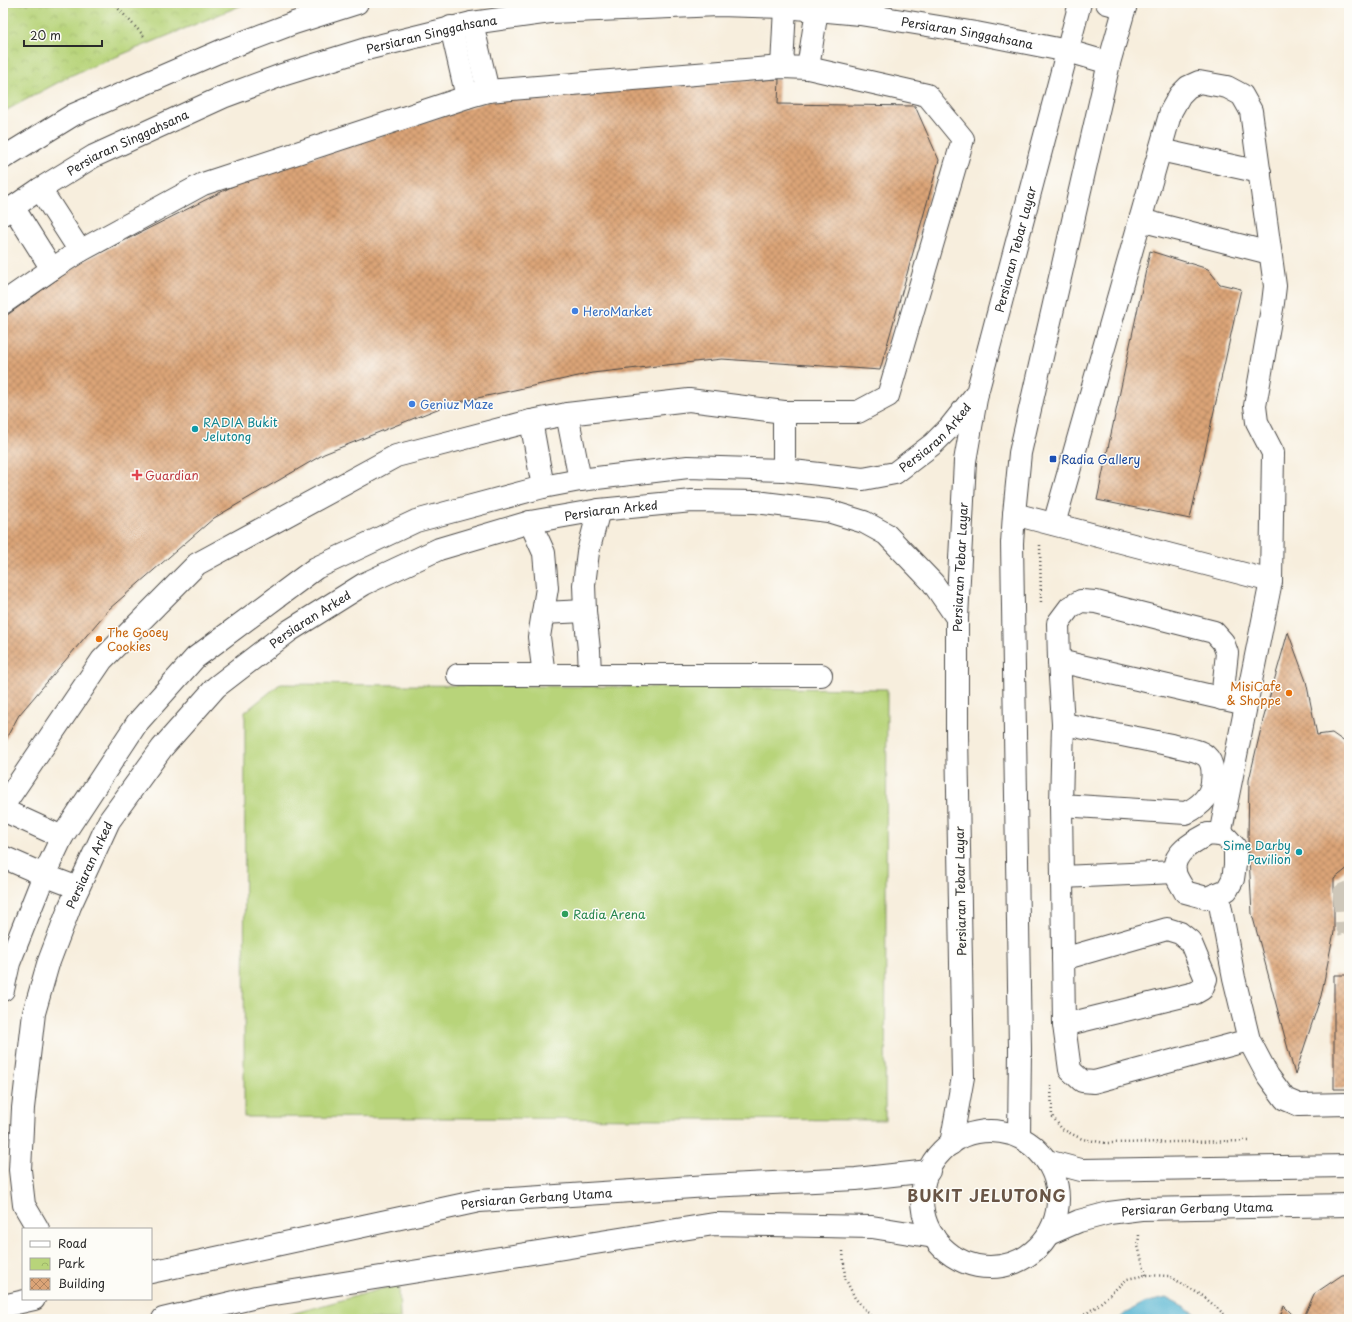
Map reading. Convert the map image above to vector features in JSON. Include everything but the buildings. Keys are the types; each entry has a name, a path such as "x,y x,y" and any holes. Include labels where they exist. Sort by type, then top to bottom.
{"main road":[{"path":"3,158 87,109 223,50 294,23 357,3"},
{"name":"Persiaran Tebar Layar","path":"951,1144 963,1077 957,734 957,618 965,461 977,393 1080,3"},
{"name":"Persiaran Singgahsana","path":"8,211 40,189 94,156 224,96 282,74 366,49 472,23 550,12 719,4 785,7 860,14 961,30 1068,51 1109,63"},
{"path":"1019,1136 1020,1049 1012,543 1014,514 1020,453 1109,63 1119,5"},
{"path":"782,67 785,7"},
{"path":"808,68 817,10"},
{"path":"472,23 488,91"},
{"path":"451,28 467,96"},
{"path":"3,303 80,251 203,184 467,96 488,91 782,67 808,68 927,95 963,139 888,396 858,412 784,412 689,400 567,414 531,421 396,456 197,564 102,660 3,806"},
{"path":"1054,524 1171,111 1180,95 1188,87 1199,82 1227,87 1242,95 1251,111 1260,172 1274,286 1273,303 1255,406 1257,422 1273,453 1271,581 1220,835"},
{"path":"1160,150 1260,172"},
{"path":"40,189 80,251"},
{"path":"8,211 52,269"},
{"path":"1140,220 1270,253"},
{"name":"Persiaran Arked","path":"3,990 9,963 44,875 62,837 137,723 195,658 316,568 416,521 543,487 580,480 688,468 784,470 863,479 895,473 933,444 950,427 977,393"},
{"path":"784,412 784,470"},
{"path":"567,414 580,480"},
{"path":"531,421 543,487"},
{"name":"Persiaran Arked","path":"37,1228 24,1205 20,1170 25,1093 34,1013 48,964 78,888 109,821 162,748 216,687 288,631 364,584 439,549 530,522 599,510 692,501 756,502 828,512 864,522 886,534 933,583 957,618"},
{"path":"590,675 590,650 585,611 584,585 588,552 599,510"},
{"path":"1014,514 1271,581"},
{"path":"530,522 544,553 547,588 539,637 544,675"},
{"path":"1222,699 1227,653 1223,642 1214,632 1096,602 1081,601 1070,607 1058,623 1063,724 1061,805 1064,1025 1070,1070 1082,1081 1094,1082 1249,1040"},
{"path":"544,613 585,611"},
{"path":"1059,661 1246,704"},
{"path":"458,675 821,675"},
{"path":"1061,805 1186,813 1207,797 1212,780 1210,761 1206,756 1196,751 1063,724"},
{"path":"3,810 62,837"},
{"path":"1208,834 1220,835 1227,838 1235,847 1233,879 1227,890 1218,894 1207,898 1185,892 1175,872 1176,862 1183,850 1191,843 1208,834"},
{"path":"3,857 78,888"},
{"path":"1062,877 1175,872"},
{"path":"1218,894 1234,978 1249,1040 1268,1076 1285,1099 1299,1105 1349,1104"},
{"path":"1063,959 1167,929 1180,933 1190,941 1206,979 1202,989 1195,993 1064,1025"},
{"name":"Persiaran Gerbang Utama","path":"994,1131 1019,1136 1034,1147 1047,1162 1055,1179 1059,1198 1056,1216 1049,1234 1035,1250 1017,1261 997,1266 976,1265 956,1258 939,1245 928,1227 923,1212 922,1196 925,1180 935,1159 951,1144 972,1134 994,1131"},
{"path":"1047,1162 1081,1170 1349,1166"},
{"name":"Persiaran Gerbang Utama","path":"152,1272 479,1201 708,1186 856,1179 929,1171"},
{"name":"Persiaran Gerbang Utama","path":"1049,1234 1079,1221 1109,1213 1141,1209 1349,1205"},
{"path":"163,1319 256,1297 714,1224 872,1228 934,1236"},
{"path":"3,1306 30,1300"}],"path":[{"path":"113,3 145,37"},
{"path":"1141,1209 1138,1246 1146,1275"},
{"path":"844,1227 843,1250 845,1278 855,1298 874,1319"},
{"path":"1078,1319 1097,1306 1127,1279 1146,1275 1169,1276 1203,1296 1225,1315 1227,1319"}],"green space":[{"path":"3,3 247,3 72,75 3,112"},
{"name":"Radia Arena","path":"280,684 887,689 885,1120 244,1117 245,712"},
{"path":"399,1284 400,1319 274,1319"}],"water":[{"path":"1166,1298 1195,1313 1200,1319 1119,1319 1127,1312 1144,1303"}],"tunnel":[{"path":"1349,892 1344,894 1346,924 1349,932"}],"place":[{"name":"HeroMarket","path":"575,311"},
{"name":"Geniuz Maze","path":"412,404"},
{"name":"RADIA Bukit Jelutong","path":"195,429"},
{"name":"Radia Gallery","path":"1053,459"},
{"name":"Guardian","path":"137,475"},
{"name":"The Gooey Cookies","path":"99,639"},
{"name":"MisiCafe & Shoppe","path":"1289,693"},
{"name":"Sime Darby Pavilion","path":"1299,852"},
{"name":"Radia Arena","path":"565,914"}],"district":[{"name":"BUKIT JELUTONG","path":"987,1195"}]}
